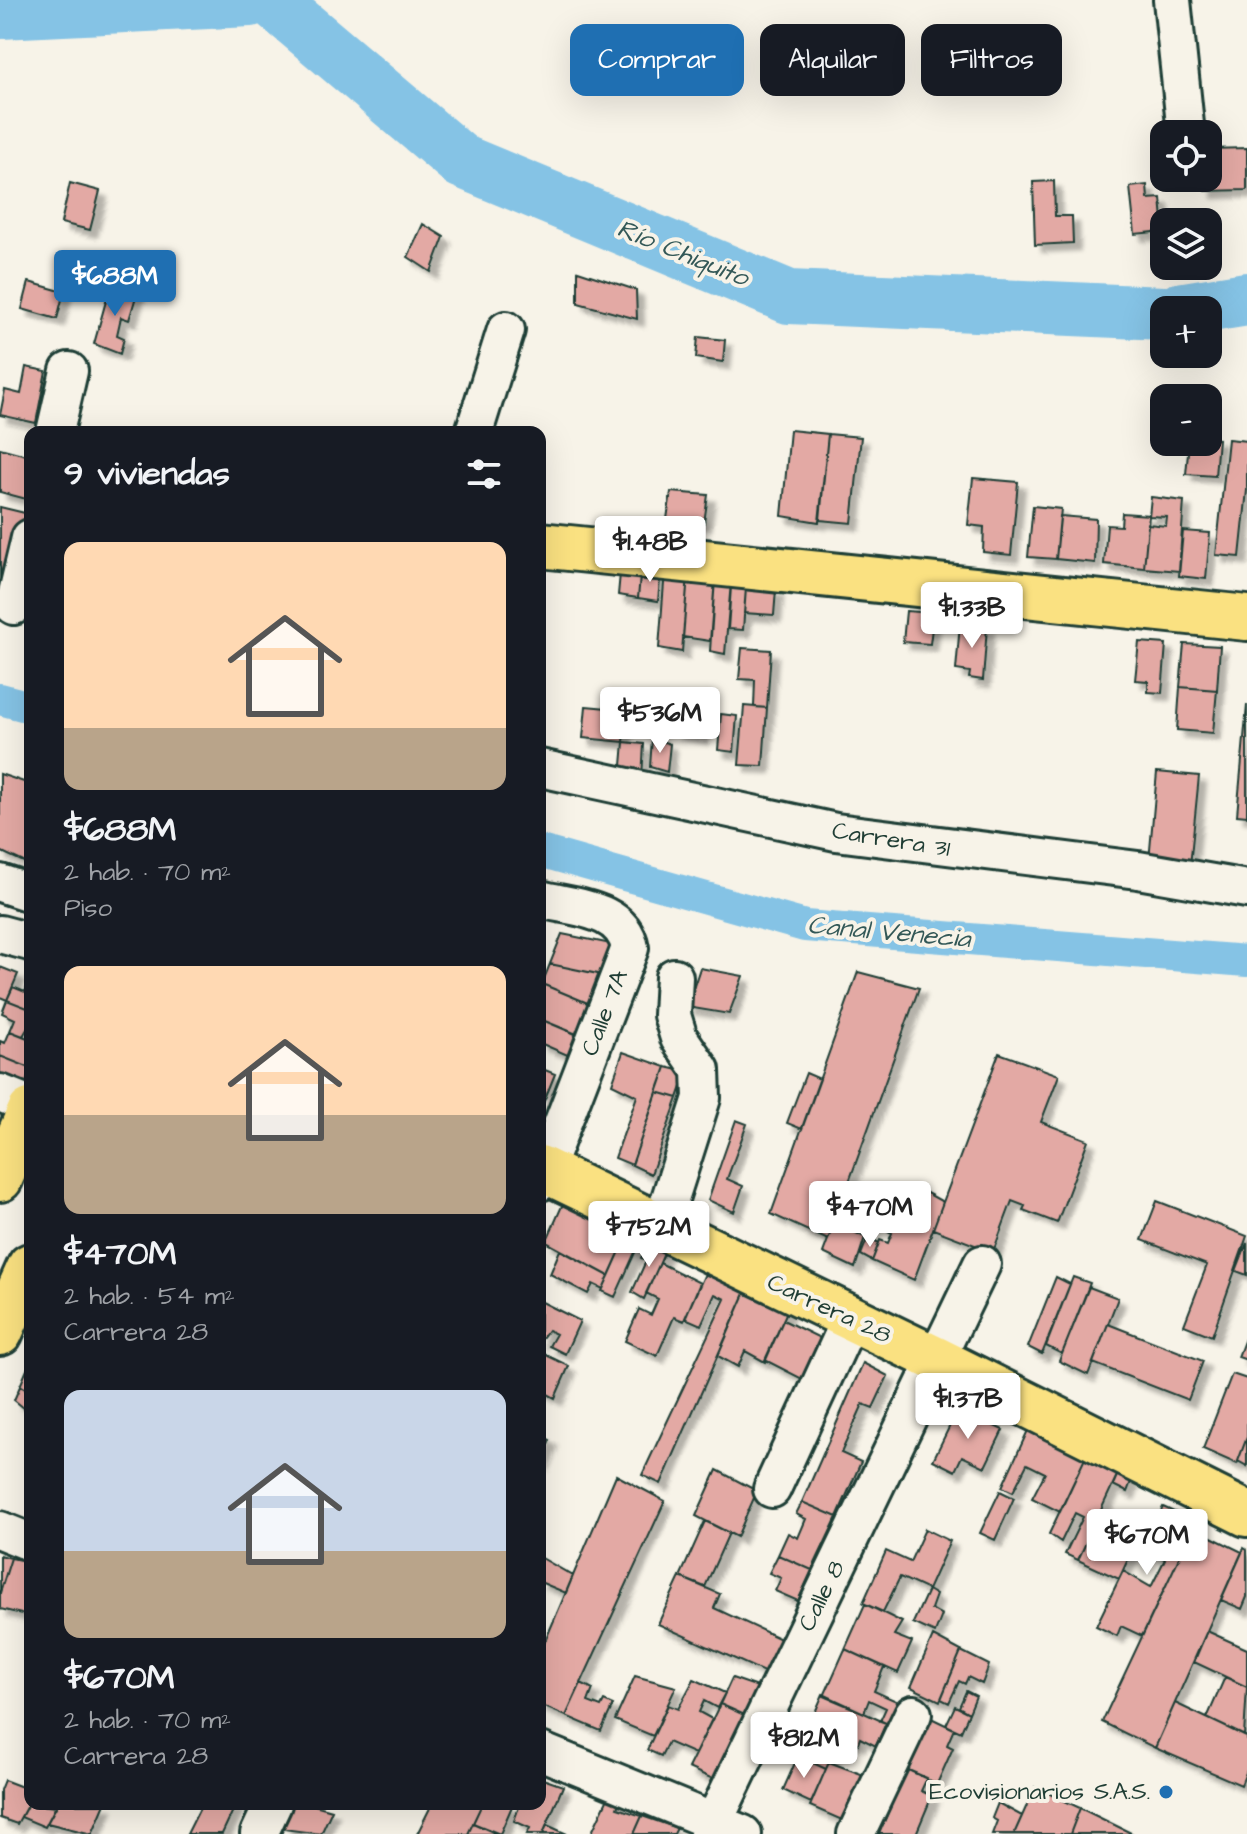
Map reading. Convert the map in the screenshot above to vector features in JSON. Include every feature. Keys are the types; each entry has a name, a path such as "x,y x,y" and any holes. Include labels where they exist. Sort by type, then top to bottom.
{"main road":[{"path":"546,546 1247,618"},
{"path":"0,1179 24,1122"},
{"name":"Carrera 28","path":"546,1175 936,1359 1247,1514"},
{"path":"0,1333 24,1279"}],"street":[{"path":"1172,0 1185,120"},
{"path":"476,426 506,330"},
{"path":"56,426 69,371"},
{"path":"15,606 24,565"},
{"name":"Carrera 31","path":"546,769 836,832 1138,870 1247,889"},
{"path":"0,883 24,891"},
{"name":"Calle 7A","path":"546,901 613,918 627,932 630,948 546,1163"},
{"path":"0,934 24,940"},
{"path":"661,1227 702,1098 701,1070 679,1038 672,1015 674,977"},
{"path":"0,1093 24,1105"},
{"name":"Calle 8","path":"721,1830 982,1264"},
{"path":"772,1489 850,1320"},
{"path":"0,1530 24,1540"},
{"path":"856,1834 913,1714"},
{"path":"546,1754 721,1830"},
{"path":"259,1834 270,1810"}],"building":[{"path":"1247,148 1247,190 1222,191 1222,149"},
{"path":"1054,181 1055,216 1072,216 1073,243 1035,245 1033,182"},
{"path":"70,183 100,191 90,230 61,223"},
{"path":"1147,185 1148,199 1161,198 1162,208 1150,208 1150,232 1135,234 1130,187"},
{"path":"423,224 444,237 431,272 408,257"},
{"path":"578,271 636,290 637,319 578,303"},
{"path":"29,282 64,292 57,319 22,309"},
{"path":"111,283 137,293 129,320 121,317 117,335 124,338 120,354 94,344"},
{"path":"698,337 725,340 723,362 696,358"},
{"path":"26,367 46,371 36,423 0,415 5,390 21,394"},
{"path":"790,430 828,434 819,522 782,516"},
{"path":"828,434 861,437 852,523 820,520"},
{"path":"1228,439 1247,441 1247,490 1240,557 1216,555"},
{"path":"0,448 24,454 24,498 0,492"},
{"path":"1188,456 1217,456 1215,476 1186,474"},
{"path":"973,478 1018,482 1011,555 983,552 984,527 968,525"},
{"path":"671,492 708,495 704,523 667,519"},
{"path":"1151,497 1184,501 1179,571 1144,568 1148,524 1166,526 1167,517 1149,516"},
{"path":"1033,506 1061,509 1056,559 1028,557"},
{"path":"0,507 24,513 24,533 8,594 0,591"},
{"path":"1122,513 1149,515 1144,568 1104,564 1107,525 1121,526"},
{"path":"1060,516 1096,519 1095,563 1056,559"},
{"path":"1183,531 1210,533 1206,579 1179,576"},
{"path":"621,563 641,566 638,598 618,595"},
{"path":"641,566 661,569 658,601 638,598"},
{"path":"665,570 688,574 682,652 659,648"},
{"path":"688,574 715,579 710,641 683,637"},
{"path":"715,579 731,582 725,654 710,651"},
{"path":"731,587 746,588 743,630 728,629"},
{"path":"746,588 776,590 774,615 744,613"},
{"path":"906,611 934,613 930,644 903,642"},
{"path":"960,624 987,627 983,680 969,678 970,672 956,670"},
{"path":"1139,642 1166,644 1162,693 1148,692 1148,681 1135,680"},
{"path":"1184,644 1220,646 1217,690 1180,687"},
{"path":"742,648 771,650 767,708 754,707 755,680 739,679"},
{"path":"1180,687 1217,690 1213,733 1177,730"},
{"path":"677,705 703,709 701,737 675,732"},
{"path":"1247,705 1247,816 1237,815"},
{"path":"586,706 628,710 624,742 583,738"},
{"path":"744,706 767,708 763,766 739,765"},
{"path":"721,714 737,716 734,752 718,750"},
{"path":"652,738 670,744 667,772 650,767"},
{"path":"624,742 644,744 642,778 621,777"},
{"path":"1157,772 1199,776 1190,866 1149,861"},
{"path":"0,774 24,782 24,862 0,851"},
{"path":"562,934 616,945 608,976 550,964"},
{"path":"550,964 607,976 595,1006 546,986"},
{"path":"0,967 18,974 7,1000 0,997"},
{"path":"700,968 743,976 729,1014 687,1007"},
{"path":"858,972 919,988 828,1240 771,1214"},
{"path":"546,986 597,1007 584,1037 546,1021"},
{"path":"13,987 24,992 24,1007 7,1000"},
{"path":"7,1000 24,1007 23,1036 10,1031 15,1019 2,1013"},
{"path":"546,1022 580,1036 572,1057 546,1046"},
{"path":"10,1031 24,1037 24,1066 0,1056 0,1041 5,1043"},
{"path":"623,1052 666,1067 632,1165 615,1158 637,1096 612,1084"},
{"path":"999,1053 1059,1075 1041,1122 1088,1140 1057,1223 1023,1210 1025,1206 1012,1201 993,1252 933,1229"},
{"path":"0,1056 24,1066 24,1094 0,1084"},
{"path":"666,1067 687,1072 678,1098 657,1092"},
{"path":"546,1070 555,1074 546,1096"},
{"path":"806,1073 820,1079 802,1129 787,1123"},
{"path":"657,1092 678,1098 651,1174 632,1165"},
{"path":"736,1120 747,1124 727,1179 743,1186 734,1212 708,1200"},
{"path":"923,1191 943,1202 914,1280 872,1261 880,1240 888,1243 892,1233 884,1229 896,1196 918,1204"},
{"path":"565,1199 629,1231 609,1276 546,1242"},
{"path":"843,1200 859,1206 856,1215 850,1213 845,1228 865,1237 855,1268 823,1253"},
{"path":"1157,1201 1247,1236 1212,1336 1184,1325 1207,1265 1142,1240"},
{"path":"629,1231 642,1237 615,1297 602,1291"},
{"path":"868,1237 879,1243 872,1261 861,1255"},
{"path":"650,1241 666,1249 644,1299 632,1292 646,1261 641,1258"},
{"path":"1247,1243 1247,1275 1236,1271"},
{"path":"560,1250 609,1276 603,1289 593,1284 588,1294 550,1274"},
{"path":"660,1263 700,1283 684,1321 674,1317 657,1356 625,1341 639,1309 651,1315 658,1299 646,1293"},
{"path":"707,1269 747,1289 661,1484 642,1475 725,1299 715,1294 701,1325 685,1318"},
{"path":"1056,1277 1070,1284 1042,1354 1028,1347"},
{"path":"1073,1277 1090,1283 1062,1354 1046,1346"},
{"path":"1089,1287 1118,1298 1088,1375 1059,1361"},
{"path":"747,1289 788,1309 765,1362 745,1351 738,1367 718,1356"},
{"path":"546,1304 580,1321 565,1354 549,1346 556,1334 548,1330 546,1333"},
{"path":"783,1320 824,1340 806,1381 765,1360"},
{"path":"1108,1324 1203,1361 1188,1400 1093,1363"},
{"path":"1247,1333 1247,1360 1238,1357"},
{"path":"546,1355 569,1366 555,1398 546,1393"},
{"path":"863,1363 888,1376 873,1408 863,1404 841,1453 861,1462 837,1517 802,1502"},
{"path":"1232,1374 1247,1379 1247,1437 1237,1464 1203,1449"},
{"path":"20,1386 24,1388 24,1408 14,1400"},
{"path":"958,1409 1003,1430 985,1467 962,1456 955,1471 933,1460"},
{"path":"1029,1428 1087,1454 1060,1512 1032,1498 1045,1473 1027,1464 1013,1492 1002,1487"},
{"path":"1247,1437 1247,1466 1238,1461"},
{"path":"1087,1454 1119,1471 1078,1560 1065,1554 1083,1517 1075,1513 1061,1542 1049,1534"},
{"path":"717,1470 757,1491 737,1537 696,1516"},
{"path":"1119,1471 1132,1479 1127,1492 1113,1485"},
{"path":"616,1475 665,1501 566,1716 546,1708 546,1639"},
{"path":"1000,1491 1014,1498 995,1540 980,1533"},
{"path":"802,1502 837,1517 812,1570 778,1555 788,1533 798,1538 806,1519 796,1514"},
{"path":"1163,1507 1196,1522 1142,1636 1121,1626 1117,1636 1096,1626 1123,1571 1151,1587 1165,1559 1143,1547"},
{"path":"1101,1511 1142,1529 1119,1579 1078,1560"},
{"path":"705,1521 729,1533 705,1587 680,1577"},
{"path":"1193,1528 1242,1552 1155,1748 1102,1722"},
{"path":"925,1529 950,1541 928,1590 900,1577 883,1612 863,1603 886,1551 910,1562"},
{"path":"1244,1548 1247,1550 1247,1597 1242,1609 1221,1600"},
{"path":"0,1555 11,1558 0,1593"},
{"path":"778,1555 812,1570 798,1601 775,1591 781,1578 769,1573"},
{"path":"11,1558 24,1561 24,1615 0,1609 0,1593"},
{"path":"546,1560 573,1576 566,1593 546,1585"},
{"path":"680,1577 720,1594 714,1608 781,1639 766,1673 658,1624"},
{"path":"928,1590 936,1595 931,1609 942,1615 935,1633 913,1623"},
{"path":"865,1604 902,1622 894,1635 912,1642 898,1673 845,1649"},
{"path":"1207,1631 1247,1649 1247,1687 1194,1662"},
{"path":"933,1636 961,1651 940,1701 911,1687"},
{"path":"845,1649 884,1667 874,1691 903,1704 894,1726 880,1721 886,1708 869,1700 864,1713 824,1696"},
{"path":"961,1651 989,1665 982,1684 968,1677 965,1684 959,1681 949,1703 941,1699"},
{"path":"635,1676 676,1687 653,1736 615,1720"},
{"path":"1225,1677 1247,1687 1244,1736 1207,1718"},
{"path":"732,1678 758,1687 744,1715 720,1704"},
{"path":"694,1679 725,1693 717,1708 704,1701 699,1712 712,1719 695,1754 668,1742 661,1756 647,1750 668,1705 678,1709"},
{"path":"581,1683 593,1689 588,1702 601,1707 604,1701 613,1705 601,1731 566,1716"},
{"path":"966,1691 976,1696 969,1713 959,1707"},
{"path":"823,1694 886,1723 876,1746 860,1738 858,1744 810,1724"},
{"path":"1175,1703 1247,1737 1247,1770 1241,1785 1155,1748"},
{"path":"720,1704 747,1716 713,1779 688,1768"},
{"path":"955,1706 969,1713 961,1732 946,1725"},
{"path":"929,1717 954,1729 947,1745 953,1748 937,1784 906,1769"},
{"path":"810,1724 841,1737 826,1769 795,1755"},
{"path":"798,1756 826,1769 811,1803 783,1790"},
{"path":"829,1762 872,1778 851,1824 810,1806"},
{"path":"906,1769 927,1778 921,1791 932,1796 916,1834 879,1834"},
{"path":"4,1780 24,1788 25,1810 17,1824 0,1818 0,1790"},
{"path":"546,1780 563,1786 543,1834 527,1834 530,1828 514,1821 518,1810 546,1810"},
{"path":"1035,1787 1080,1808 1070,1834 1014,1834"},
{"path":"611,1792 622,1796 617,1808 642,1816 634,1834 591,1834"},
{"path":"998,1803 1022,1816 1014,1834 992,1834 997,1821 992,1818"},
{"path":"1080,1808 1133,1834 1070,1834"},
{"path":"25,1810 54,1810 45,1827 21,1817"},
{"path":"54,1810 102,1810 92,1834 47,1823"},
{"path":"199,1810 233,1810 222,1834 187,1834"},
{"path":"290,1810 332,1810 321,1834 283,1829"},
{"path":"429,1810 479,1810 468,1834 417,1834"},
{"path":"479,1810 510,1810 500,1834 473,1823"},
{"path":"642,1816 677,1828 674,1834 634,1834"},
{"path":"473,1823 497,1834 468,1834"},
{"path":"547,1825 567,1834 543,1834"}],"waterway":[{"name":"Río Chiquito","path":"0,12 250,0"},
{"name":"Río Chiquito","path":"271,0 461,161 789,297 1150,312"},
{"name":"Río Chiquito","path":"1222,303 1247,299"},
{"name":"Canal Venecia","path":"0,699 24,705"},
{"name":"Canal Venecia","path":"546,853 805,926 1247,961"}],"place":[{"name":"Ecovisionarios S.A.S.","path":"1166,1792"}]}
